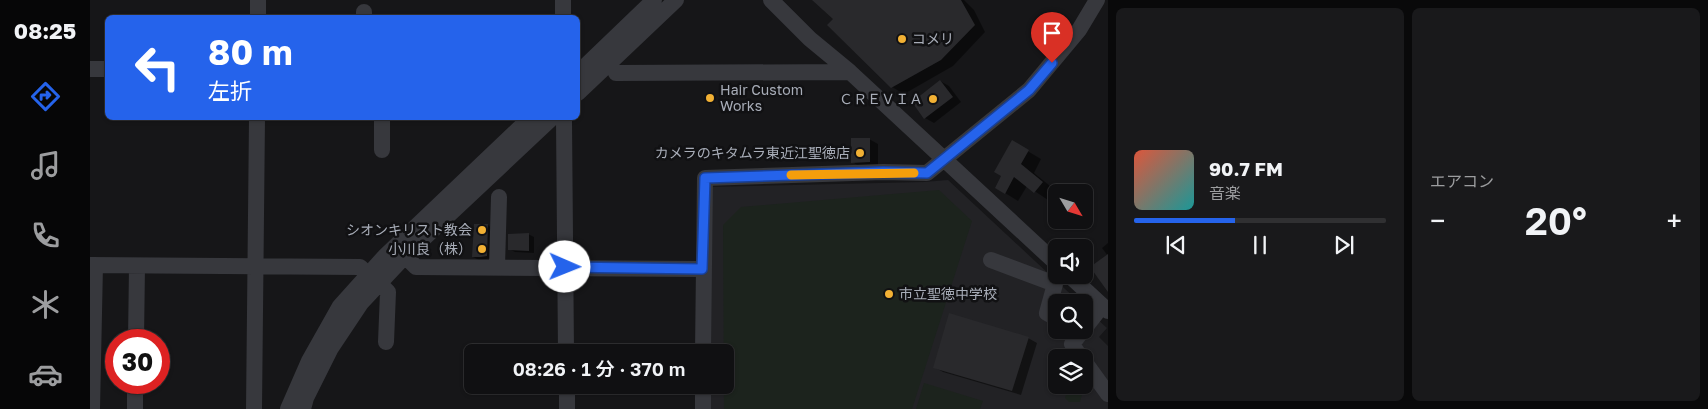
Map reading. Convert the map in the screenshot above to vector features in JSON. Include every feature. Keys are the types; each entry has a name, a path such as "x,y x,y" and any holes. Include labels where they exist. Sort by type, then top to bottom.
{"street":[{"path":"258,0 258,15"},
{"path":"564,0 564,15"},
{"path":"580,71 654,0"},
{"path":"580,89 676,0"},
{"path":"771,0 810,39 850,72 1048,256"},
{"path":"703,344 702,269 705,178 883,172 927,173 1029,90 1079,30 1097,0"},
{"path":"90,69 105,69"},
{"path":"616,73 850,72"},
{"path":"254,409 257,120"},
{"path":"382,120 382,150"},
{"path":"303,409 306,398 331,348 361,303 385,256 528,120"},
{"path":"288,409 309,361 340,306 406,256 550,120"},
{"path":"563,120 566,344"},
{"path":"497,266 499,197"},
{"path":"406,256 416,267 497,266 702,269"},
{"path":"991,260 1055,284 1052,294"},
{"path":"92,409 92,265 360,267 388,292 386,342"},
{"path":"136,329 137,266"},
{"path":"1079,284 1105,309 1093,320"},
{"path":"1093,373 1108,394"},
{"path":"135,394 135,409"},
{"path":"567,394 567,409"},
{"path":"703,394 703,409"}],"shaded area":[{"name":"市立聖徳中学校","path":"948,180 1048,273 1048,284 1060,284 1070,294 1048,294 1048,339 1093,339 1093,315 1107,328 1099,337 1108,346 1108,409 708,409 708,394 734,394 734,344 708,344 708,187"},
{"path":"939,190 972,221 912,409 724,409 724,394 734,394 734,344 724,344 723,225 741,207"},
{"path":"924,383 983,401 980,409 916,409"},
{"path":"1066,394 1082,394 1080,402 1069,402 1065,398"}],"building":[{"name":"コメリ","path":"812,0 961,0 975,25 941,60 891,88 827,25 833,19"},
{"name":"ＣＲＥＶＩＡ","path":"940,80 953,97 924,119 912,102"},
{"name":"カメラのキタムラ東近江聖徳店","path":"851,138 870,138 870,162 851,163"},
{"path":"1012,140 1029,150 1021,164 1043,182 1034,193 1014,177 1005,194 995,188 1001,176 994,172"},
{"path":"474,224 488,224 487,256 472,257"},
{"path":"529,233 529,251 508,250 508,234"},
{"path":"1108,254 1108,292 1093,271 1093,265"},
{"path":"949,313 1029,337 1012,391 933,368"}],"slow traffic":[{"path":"791,175 883,172 914,173"}],"place":[{"name":"コメリ","path":"902,39"},
{"name":"Hair Custom Works","path":"710,98"},
{"name":"ＣＲＥＶＩＡ","path":"933,99"},
{"name":"カメラのキタムラ東近江聖徳店","path":"860,153"},
{"name":"シオンキリスト教会","path":"482,230"},
{"name":"小川良（株）","path":"482,249"},
{"name":"市立聖徳中学校","path":"889,294"}],"route":[{"path":"565,267 702,269 705,178 883,172 927,173 1029,90 1052,63"}]}
